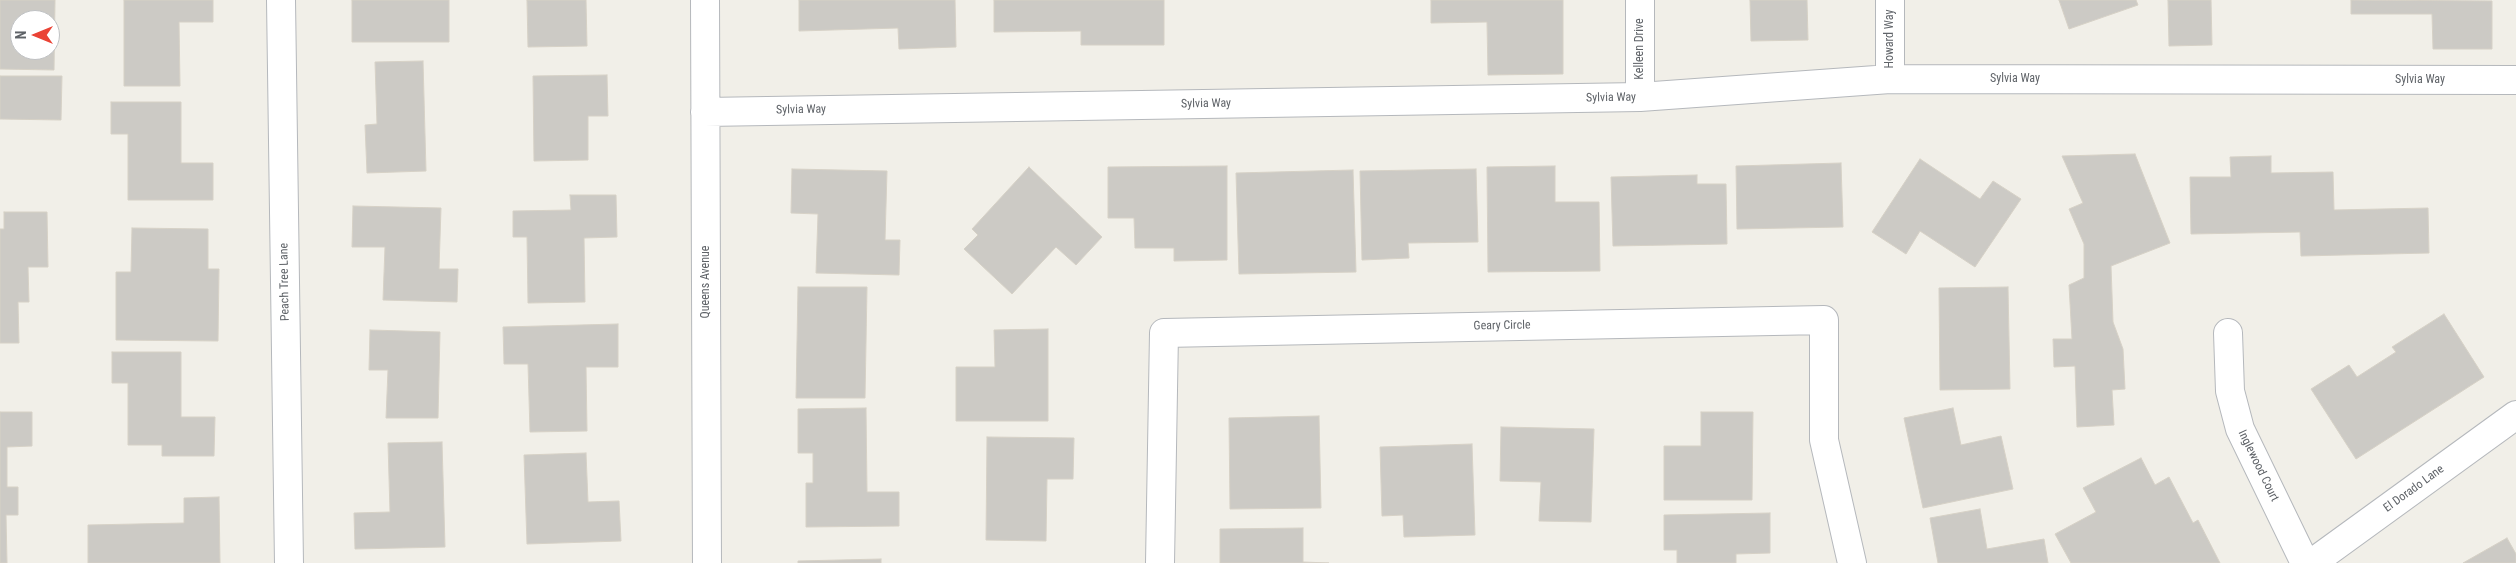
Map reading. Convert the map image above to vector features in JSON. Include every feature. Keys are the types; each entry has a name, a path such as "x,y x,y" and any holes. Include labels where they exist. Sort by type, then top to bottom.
{"street":[{"name":"Peach Tree Lane","path":"281,0 289,563"},
{"name":"Queens Avenue","path":"705,0 707,563"},
{"name":"Kelleen Drive","path":"1640,0 1640,97"},
{"name":"Howard Way","path":"1890,0 1890,79"},
{"name":"Sylvia Way","path":"705,112 1640,97 1890,79 2516,80"},
{"name":"Geary Circle","path":"1160,563 1164,332 1824,320 1824,440 1852,563"},
{"name":"Inglewood Court","path":"2228,333 2230,391 2240,429 2305,563"},
{"name":"El Dorado Lane","path":"2312,563 2516,415"}],"building":[{"path":"0,0 55,0 55,10 10,10 10,60 54,60 54,70 0,69"},
{"path":"124,0 213,0 213,22 179,22 180,86 124,86"},
{"path":"352,0 449,0 449,42 352,42"},
{"path":"527,0 586,0 587,46 528,47"},
{"path":"799,0 955,0 956,47 899,49 898,28 799,31"},
{"path":"994,0 1164,0 1164,45 1081,45 1081,31 994,32"},
{"path":"1431,0 1563,0 1563,74 1488,75 1487,22 1431,23"},
{"path":"1750,0 1807,0 1808,40 1751,41"},
{"path":"2059,0 2136,0 2138,5 2069,29"},
{"path":"2168,0 2211,0 2212,45 2169,46"},
{"path":"2351,0 2492,1 2492,49 2433,49 2432,14 2351,14"},
{"path":"423,61 426,171 367,173 365,125 377,124 375,62"},
{"path":"607,75 608,116 588,116 588,160 534,161 533,76"},
{"path":"0,76 62,76 61,120 0,119"},
{"path":"111,102 181,102 181,163 213,163 213,200 128,200 128,134 111,134"},
{"path":"2135,154 2170,243 2111,266 2113,322 2123,349 2125,389 2112,390 2114,425 2077,427 2075,366 2054,367 2053,339 2072,339 2069,285 2084,278 2084,244 2069,209 2083,203 2062,156"},
{"path":"2271,156 2271,173 2333,172 2334,210 2428,208 2429,253 2301,256 2300,232 2191,234 2190,177 2231,177 2230,157"},
{"path":"1920,159 1980,199 1993,181 2021,199 1975,267 1920,231 1906,254 1872,232"},
{"path":"1841,163 1843,227 1737,229 1736,166"},
{"path":"1227,166 1227,260 1174,261 1174,248 1135,248 1134,218 1108,218 1108,167"},
{"path":"1555,166 1555,202 1599,202 1600,271 1488,272 1487,167"},
{"path":"1029,167 1102,237 1076,265 1056,247 1012,294 964,249 978,235 972,229"},
{"path":"792,169 887,171 885,240 900,240 899,275 816,273 818,214 791,213"},
{"path":"1476,169 1478,242 1408,243 1409,258 1362,260 1360,171"},
{"path":"1353,170 1356,272 1239,274 1236,173"},
{"path":"1697,175 1697,184 1726,184 1727,244 1613,246 1611,177"},
{"path":"570,195 616,195 617,237 584,238 585,302 528,303 527,237 513,237 513,211 571,210"},
{"path":"353,206 441,208 439,269 458,269 457,302 383,300 385,247 352,247"},
{"path":"4,212 47,212 48,267 28,267 29,302 18,302 19,343 0,343 0,229 4,229"},
{"path":"132,228 208,229 208,269 219,269 218,341 116,340 116,272 131,272"},
{"path":"798,287 867,287 865,398 796,398"},
{"path":"2008,287 2010,389 1940,390 1939,288"},
{"path":"2444,314 2484,377 2356,459 2311,389 2349,365 2357,377 2396,352 2392,347"},
{"path":"618,324 618,367 586,367 587,431 530,432 528,364 504,364 503,327"},
{"path":"1048,329 1048,421 956,421 956,367 995,367 994,330"},
{"path":"370,330 440,332 438,418 386,418 388,370 369,370"},
{"path":"112,352 181,352 181,417 215,417 214,456 162,456 162,445 128,445 128,383 112,383"},
{"path":"866,408 867,492 899,492 899,526 806,527 806,483 813,483 813,453 798,453 798,409"},
{"path":"1953,408 1961,445 2001,436 2013,489 1923,508 1904,418"},
{"path":"0,412 32,412 32,446 7,447 7,487 18,487 18,515 6,515 7,563 0,563"},
{"path":"1701,412 1753,412 1752,500 1664,500 1664,446 1701,446"},
{"path":"1319,416 1321,508 1230,509 1229,418"},
{"path":"1501,427 1594,429 1591,522 1539,521 1541,482 1500,481"},
{"path":"987,437 1074,438 1073,479 1047,479 1046,541 986,540"},
{"path":"442,442 445,547 355,549 354,513 390,512 388,443"},
{"path":"1472,444 1475,535 1404,537 1403,515 1382,516 1380,447"},
{"path":"586,453 588,502 619,501 621,541 527,544 524,455"},
{"path":"2141,458 2155,485 2169,477 2193,523 2198,520 2220,563 2071,563 2055,534 2096,512 2083,488"},
{"path":"219,497 220,563 88,563 88,525 184,523 184,498"},
{"path":"1980,509 1987,549 2044,539 2048,563 1938,563 1930,518"},
{"path":"1770,513 1770,553 1736,554 1736,563 1677,563 1677,550 1664,550 1664,515"},
{"path":"1303,528 1303,562 1329,563 1220,563 1220,529"},
{"path":"2507,538 2516,554 2516,563 2463,563"},
{"path":"881,559 881,563 798,563 798,561"}]}
